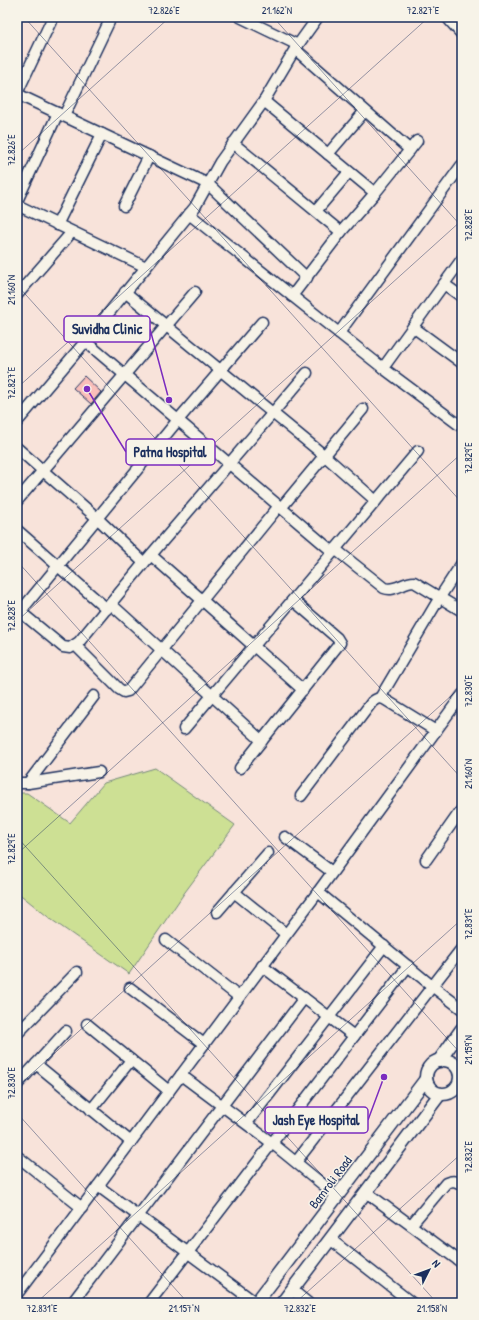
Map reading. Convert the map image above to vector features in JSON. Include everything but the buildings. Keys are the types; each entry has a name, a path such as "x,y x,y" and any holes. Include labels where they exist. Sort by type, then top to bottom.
{"street":[{"path":"53,17 17,93 208,184 307,278"},
{"path":"240,17 296,47 365,111 410,150"},
{"path":"17,422 195,207 220,162 264,101 296,47 318,17"},
{"path":"448,17 462,33"},
{"path":"17,201 109,22"},
{"path":"264,101 375,193"},
{"path":"328,154 365,111"},
{"path":"57,225 102,134"},
{"path":"292,296 341,232 417,141"},
{"path":"233,143 341,232"},
{"path":"124,206 149,156"},
{"path":"339,333 461,166"},
{"path":"316,211 350,172"},
{"path":"17,205 146,267"},
{"path":"189,214 383,368 462,427"},
{"path":"17,295 72,232"},
{"path":"383,368 462,259"},
{"path":"444,284 462,297"},
{"path":"125,292 325,456 376,501"},
{"path":"17,501 195,292"},
{"path":"262,322 178,420 58,565 18,610 63,647 70,648 79,642 307,373"},
{"path":"413,327 462,363"},
{"path":"85,341 280,507 384,588 393,589 414,582 462,611"},
{"path":"75,645 119,690 124,692 132,687 161,649 363,409"},
{"path":"17,448 97,518 202,600 303,690"},
{"path":"184,729 418,451"},
{"path":"17,530 161,649 262,740"},
{"path":"380,698 462,563"},
{"path":"240,768 340,643 337,638 293,600"},
{"path":"17,1294 318,892 462,695"},
{"path":"28,783 94,696"},
{"path":"301,796 372,702 376,699 384,698 436,731"},
{"path":"17,783 28,783 99,772"},
{"path":"426,860 462,809"},
{"path":"285,837 332,872"},
{"path":"217,912 268,853"},
{"path":"234,892 286,934"},
{"path":"318,892 462,1009"},
{"path":"166,940 239,998"},
{"path":"247,1123 384,946"},
{"path":"296,1162 462,948"},
{"path":"262,966 354,1036"},
{"path":"149,1303 408,966"},
{"path":"17,1034 77,972"},
{"path":"130,988 204,1044"},
{"path":"72,1303 304,998"},
{"path":"87,1024 169,1091"},
{"path":"439,1061 446,1061 456,1066 460,1081 446,1094 440,1094 430,1088 426,1079 428,1069 439,1061 462,1029"},
{"path":"17,1085 66,1032"},
{"path":"91,1110 131,1060"},
{"path":"36,1064 131,1142"},
{"path":"181,1075 247,1123 337,1196"},
{"name":"Bamroli Road","path":"256,1303 426,1079"},
{"path":"282,1303 440,1094"},
{"path":"17,1156 82,1208"},
{"path":"411,1225 446,1182 451,1180 462,1185"},
{"path":"98,1186 256,1303"},
{"path":"366,1192 462,1263"},
{"path":"330,1239 412,1303"},
{"path":"292,1290 308,1303"}],"green space":[{"path":"155,768 235,825 185,892 129,974 52,920 17,892 17,793 27,793 70,823 104,783"}],"place":[{"name":"Patna Hospital","path":"87,389"},
{"name":"Suvidha Clinic","path":"169,400"},
{"name":"Jash Eye Hospital","path":"384,1077"}]}
